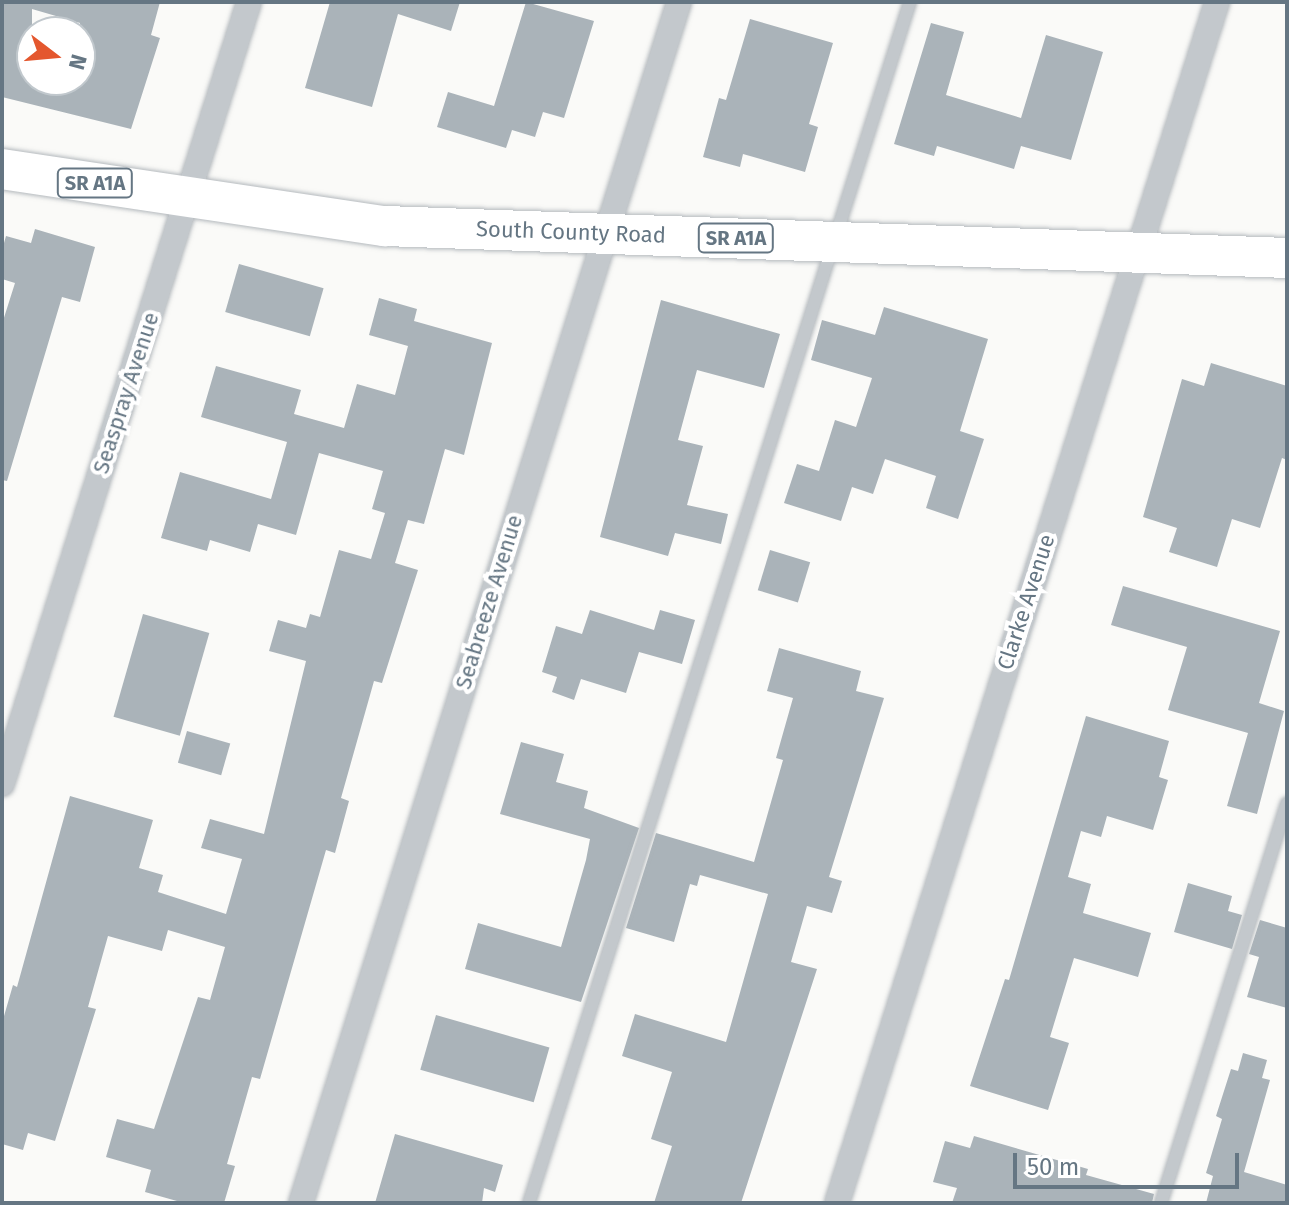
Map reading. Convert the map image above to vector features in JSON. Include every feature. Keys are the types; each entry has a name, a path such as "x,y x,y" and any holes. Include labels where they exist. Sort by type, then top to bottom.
{"main road":[{"name":"South County Road","path":"2,169 385,226 1287,258"}],"street":[{"name":"Seaspray Avenue","path":"2,784 249,2"},
{"name":"Seabreeze Avenue","path":"301,1203 679,2"},
{"name":"Clarke Avenue","path":"837,1203 1217,2"}],"lane":[{"path":"529,1203 910,2"},
{"path":"1161,1203 1287,803"}],"building":[{"path":"2,2 160,2 151,35 160,38 131,129 2,97"},
{"path":"330,2 460,2 451,31 398,14 372,107 305,88"},
{"path":"526,2 594,21 564,118 543,112 535,137 512,130 506,148 437,127 448,92 494,106"},
{"path":"750,19 833,43 809,124 818,127 805,172 743,154 740,167 703,157 719,98 726,100"},
{"path":"931,23 964,32 946,95 1021,118 1046,35 1103,52 1071,160 1021,146 1014,169 937,146 934,156 894,144"},
{"path":"35,229 95,247 80,302 62,297 7,481 2,480 2,324 15,283 2,279 2,250 6,236 31,243"},
{"path":"239,264 324,288 310,336 225,312"},
{"path":"379,298 417,309 414,321 492,343 464,455 445,449 424,524 408,520 395,563 418,570 382,683 374,681 341,798 349,801 335,853 326,850 260,1079 252,1077 227,1164 235,1166 224,1203 184,1203 145,1192 151,1170 106,1157 117,1119 154,1129 198,997 210,1000 225,947 168,930 162,951 108,936 88,1007 96,1009 55,1141 28,1133 23,1150 2,1144 2,1023 13,985 17,987 70,796 153,820 139,868 163,875 158,892 226,914 242,859 201,848 210,819 264,834 306,661 269,651 278,620 306,628 310,614 320,617 339,550 371,559 385,513 372,509 383,471 319,453 296,535 258,524 250,552 210,540 207,551 161,538 180,472 271,499 287,442 201,417 216,366 301,390 294,414 344,428 357,384 395,395 408,346 369,335"},
{"path":"661,300 780,334 764,388 697,370 678,440 703,446 687,505 728,514 721,544 675,533 668,556 600,537"},
{"path":"884,307 988,339 960,431 984,439 958,519 926,508 936,476 885,459 873,494 852,487 841,521 784,503 797,464 819,471 835,420 856,427 872,378 811,360 822,320 875,335"},
{"path":"1211,363 1287,386 1287,460 1282,458 1260,528 1232,519 1217,567 1169,552 1177,528 1143,517 1182,379 1204,386"},
{"path":"770,550 810,562 798,602 758,590"},
{"path":"1123,586 1280,631 1259,703 1284,711 1257,814 1227,806 1248,733 1168,710 1187,647 1111,625"},
{"path":"590,610 654,630 660,610 695,620 682,664 639,652 626,693 581,679 574,700 552,692 557,677 542,672 556,626 582,634"},
{"path":"143,614 209,633 180,736 114,717"},
{"path":"779,648 861,671 856,691 884,698 829,877 842,881 832,913 807,906 791,962 817,969 741,1203 654,1203 672,1146 651,1139 672,1072 622,1056 635,1014 726,1042 768,894 700,875 697,886 690,884 674,942 626,928 656,833 754,862 783,760 776,758 793,698 767,691"},
{"path":"1086,716 1169,741 1159,777 1168,780 1153,830 1107,816 1101,837 1081,831 1068,877 1091,884 1083,913 1151,933 1138,977 1074,958 1050,1037 1069,1043 1048,1110 970,1086 1005,979 1009,980"},
{"path":"187,731 230,743 221,775 178,763"},
{"path":"521,742 564,754 556,782 588,791 584,808 639,828 581,1002 465,969 478,923 561,947 586,860 590,839 500,814"},
{"path":"1188,883 1232,896 1228,911 1242,915 1232,949 1174,932"},
{"path":"1260,920 1287,928 1287,1008 1247,997 1259,957 1249,954"},
{"path":"436,1015 549,1048 534,1102 420,1070"},
{"path":"1243,1053 1267,1060 1262,1078 1270,1080 1244,1172 1287,1185 1287,1203 1206,1203 1213,1176 1206,1173 1222,1119 1216,1116 1231,1069 1238,1071"},
{"path":"395,1134 503,1165 495,1192 484,1188 482,1203 375,1203"},
{"path":"974,1136 1088,1169 1086,1175 1154,1194 1152,1203 952,1203 957,1188 933,1182 945,1141 970,1148"}]}
